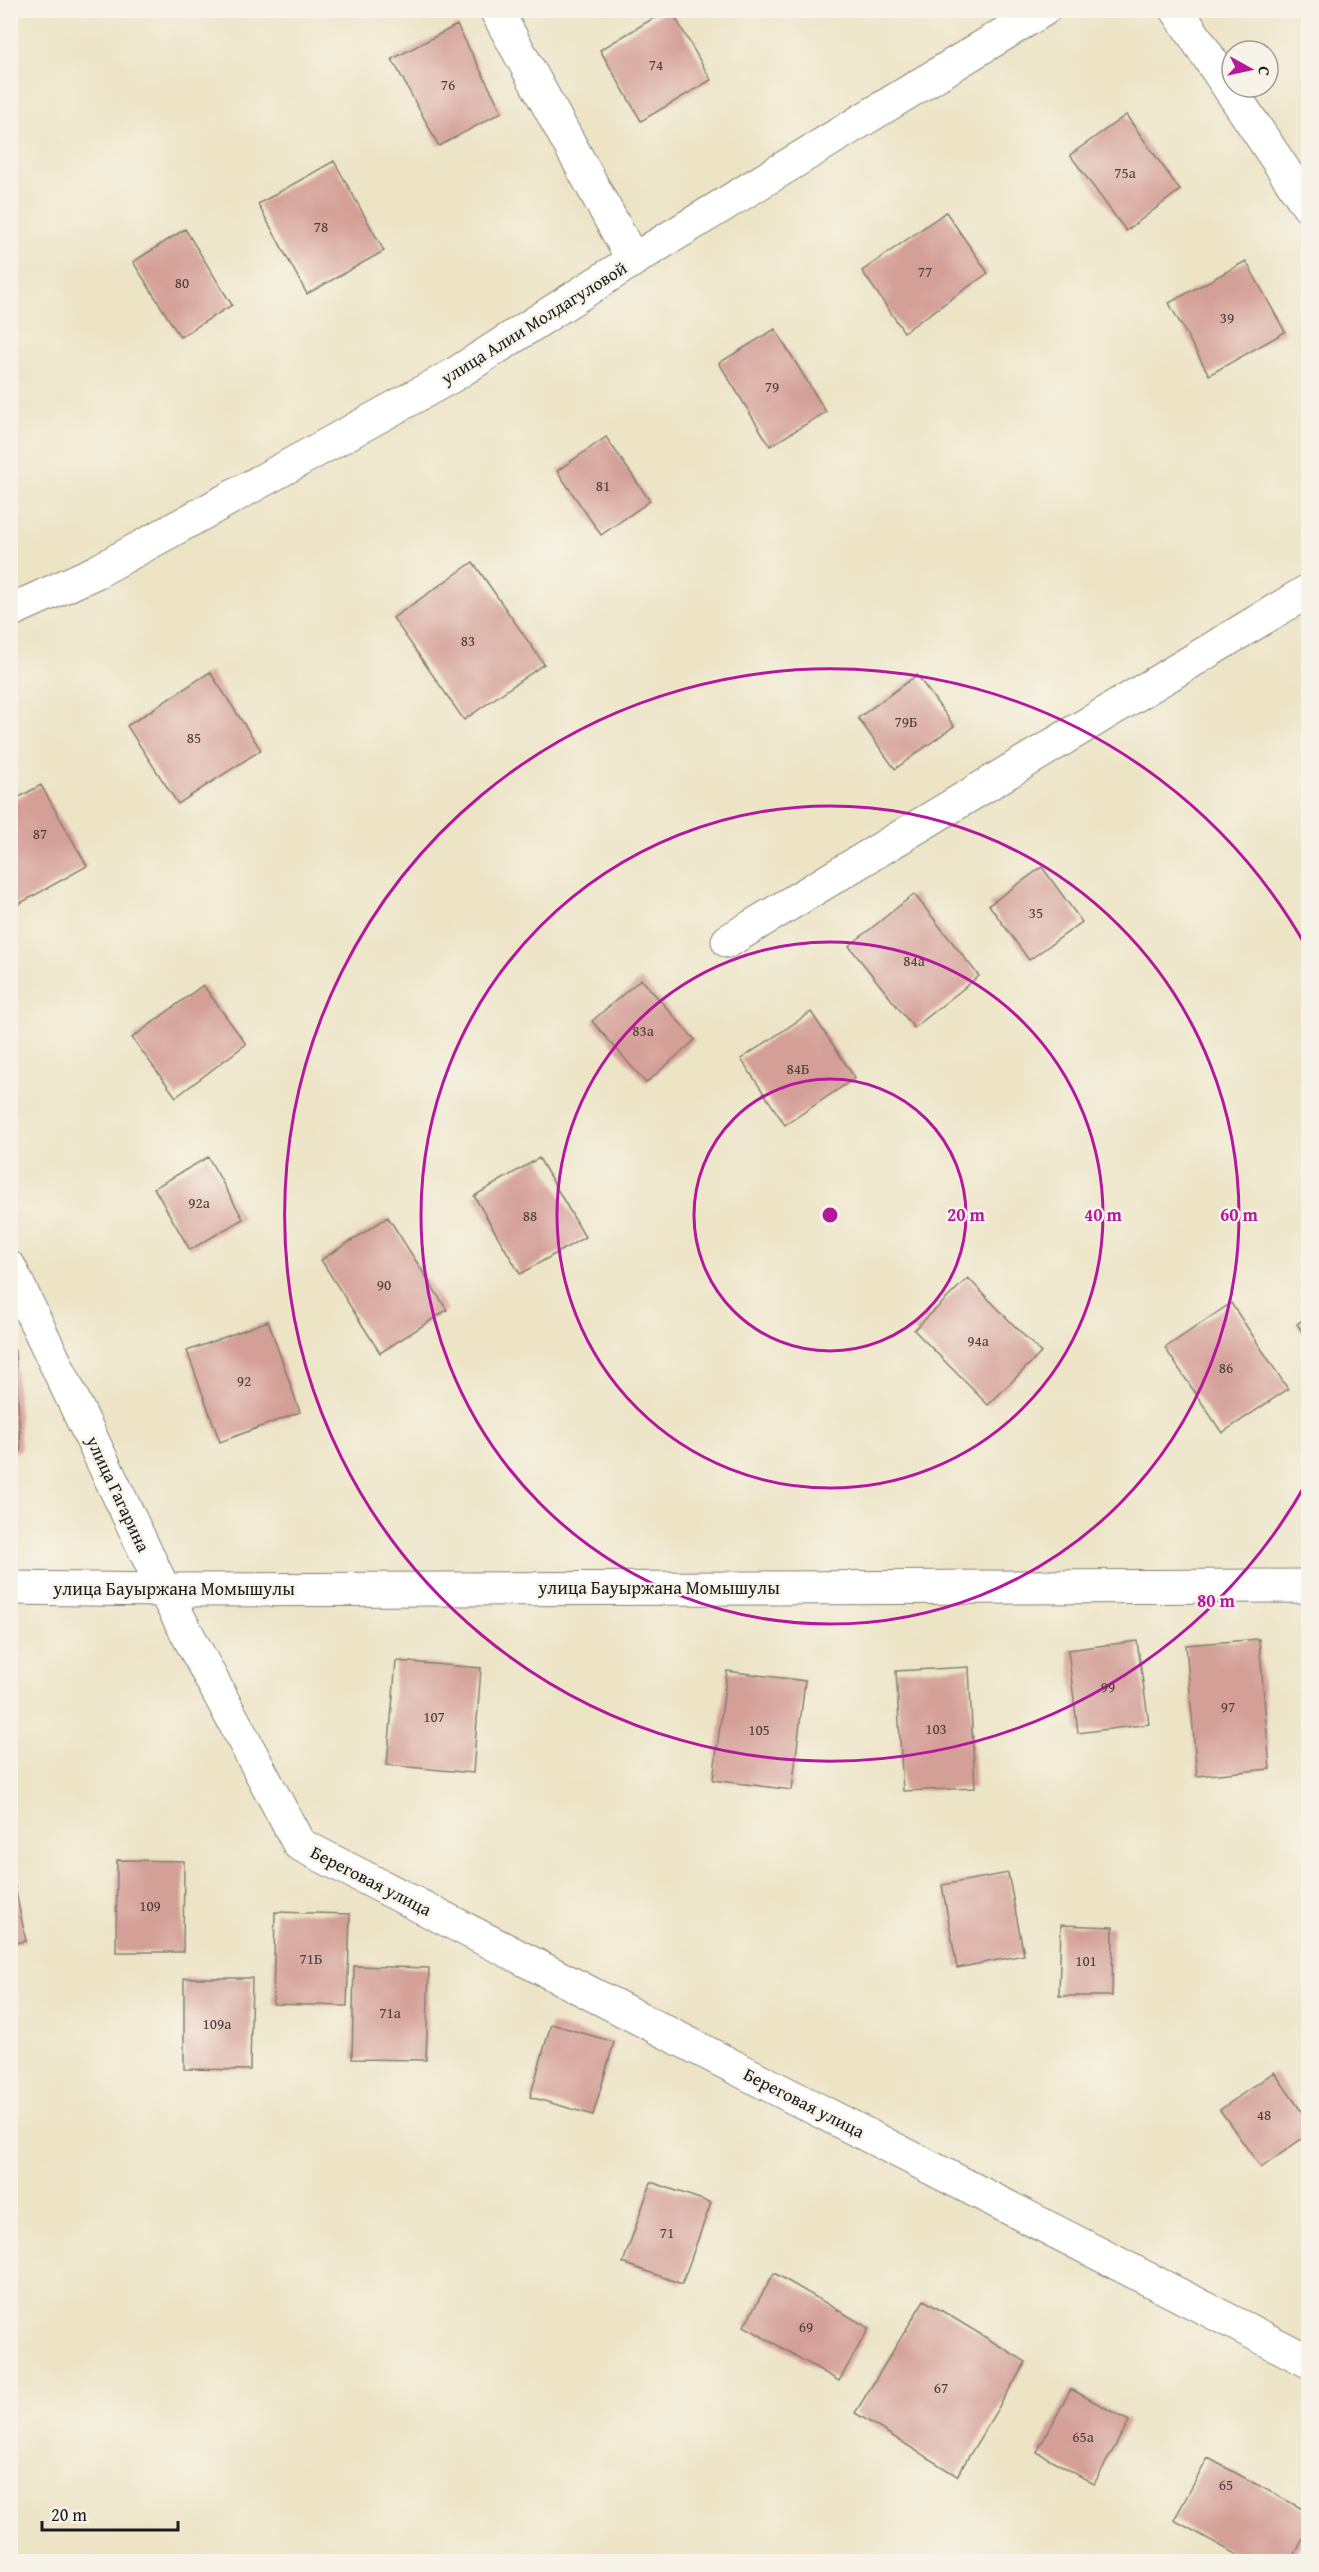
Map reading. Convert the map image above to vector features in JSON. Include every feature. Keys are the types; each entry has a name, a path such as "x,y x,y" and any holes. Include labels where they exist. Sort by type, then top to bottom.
{"street":[{"path":"496,10 633,260"},
{"name":"улица Алии Молдагуловой","path":"10,611 96,572 452,376 633,260 1043,10"},
{"path":"1177,10 1308,206"},
{"path":"728,941 1308,591"},
{"name":"улица Гагарина","path":"10,1268 164,1590 300,1844"},
{"name":"улица Бауыржана Момышулы","path":"10,1588 164,1590 1308,1586"},
{"name":"Береговая улица","path":"300,1844 1308,2361"}],"building":[{"path":"667,10 671,10 711,80 641,121 600,50"},
{"path":"457,25 502,112 439,146 392,59"},
{"path":"1126,115 1180,190 1126,231 1070,155"},
{"path":"334,161 384,251 307,294 258,204"},
{"path":"946,212 988,273 904,332 862,271"},
{"path":"185,229 232,305 180,337 133,262"},
{"path":"1246,261 1285,332 1209,375 1169,303"},
{"path":"775,329 826,412 770,446 719,363"},
{"path":"606,437 650,501 601,535 557,471"},
{"path":"473,562 544,664 464,720 393,618"},
{"path":"210,672 261,750 178,804 127,726"},
{"path":"917,675 954,726 895,769 858,718"},
{"path":"41,785 87,866 10,909 10,802"},
{"path":"1042,867 1082,922 1029,960 989,905"},
{"path":"914,894 979,976 914,1028 849,946"},
{"path":"641,979 695,1040 646,1083 592,1021"},
{"path":"203,985 246,1044 176,1097 132,1038"},
{"path":"811,1012 855,1078 785,1125 741,1059"},
{"path":"208,1157 243,1219 190,1250 154,1188"},
{"path":"539,1158 585,1237 520,1274 474,1196"},
{"path":"388,1217 447,1310 380,1353 321,1260"},
{"path":"968,1278 1041,1353 988,1405 914,1330"},
{"path":"1231,1303 1288,1389 1222,1433 1165,1348"},
{"path":"1308,1316 1308,1341 1297,1324"},
{"path":"268,1321 300,1412 220,1442 187,1351"},
{"path":"15,1351 21,1451 10,1452 10,1352"},
{"path":"1259,1639 1270,1769 1197,1776 1186,1645"},
{"path":"1137,1641 1149,1724 1078,1733 1068,1650"},
{"path":"396,1661 481,1668 473,1773 387,1765"},
{"path":"969,1667 975,1788 903,1791 896,1671"},
{"path":"727,1671 805,1681 792,1790 713,1780"},
{"path":"117,1860 184,1861 183,1952 116,1952"},
{"path":"10,1863 26,1941 10,1944"},
{"path":"1008,1873 1024,1955 957,1968 942,1885"},
{"path":"275,1912 350,1914 347,2006 273,2004"},
{"path":"1061,1925 1113,1927 1112,1996 1059,1996"},
{"path":"354,1966 429,1968 426,2060 352,2059"},
{"path":"184,1978 252,1978 250,2070 184,2069"},
{"path":"551,2024 614,2042 593,2115 530,2097"},
{"path":"1274,2072 1308,2121 1308,2134 1261,2168 1220,2110"},
{"path":"651,2182 711,2203 682,2284 623,2263"},
{"path":"774,2273 869,2328 839,2381 744,2326"},
{"path":"924,2300 1026,2362 957,2476 855,2413"},
{"path":"1071,2389 1129,2421 1094,2484 1037,2452"},
{"path":"1208,2458 1308,2512 1308,2529 1291,2562 1250,2562 1174,2520"}]}
